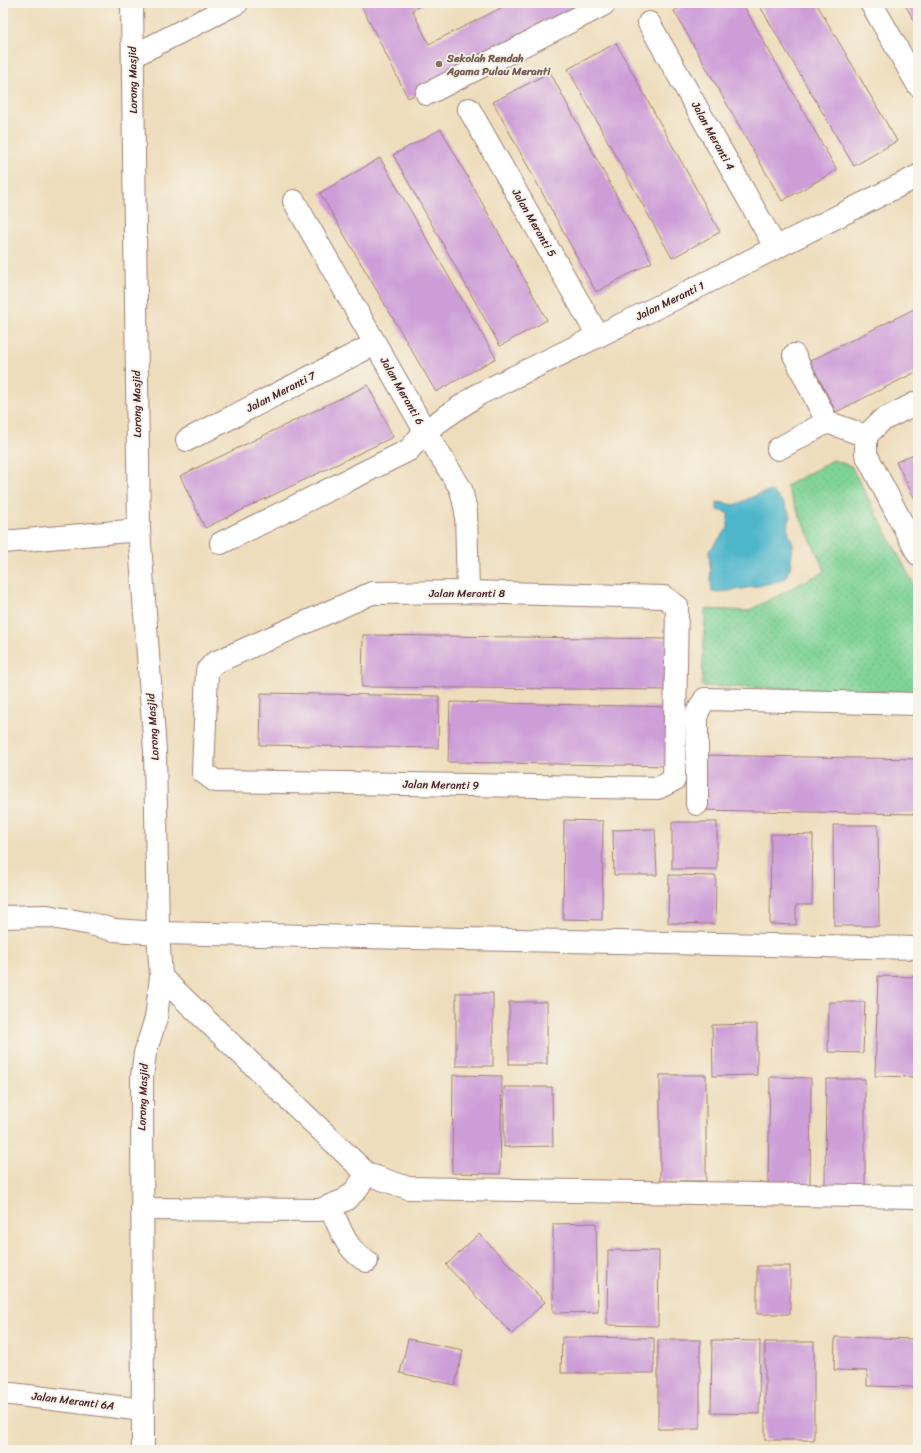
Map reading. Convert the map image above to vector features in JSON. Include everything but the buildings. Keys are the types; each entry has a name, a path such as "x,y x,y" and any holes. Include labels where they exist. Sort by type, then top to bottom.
{"street":[{"name":"Lorong Masjid","path":"132,3 139,530 155,751 158,933 161,977 156,1018 145,1053 142,1077 143,1450"},
{"path":"133,56 237,3"},
{"path":"427,94 589,13 605,3"},
{"path":"871,3 918,85"},
{"name":"Jalan Meranti 4","path":"650,23 776,248"},
{"name":"Jalan Meranti 5","path":"469,109 598,336"},
{"name":"Jalan Meranti 1","path":"221,543 409,450 425,431 479,394 776,248 918,176"},
{"name":"Jalan Meranti 6","path":"294,202 425,431 461,489 466,511 468,592"},
{"name":"Jalan Meranti 7","path":"187,440 375,344"},
{"path":"794,355 828,422 866,436"},
{"path":"918,402 881,421 866,436 866,454 918,554"},
{"path":"778,449 828,422"},
{"path":"3,542 139,530"},
{"name":"Jalan Meranti 8","path":"205,691 207,671 214,663 372,593 468,592 664,597 677,606 675,693"},
{"name":"Jalan Meranti 9","path":"205,691 203,772 215,782 658,788 674,780 675,693"},
{"path":"697,804 697,713 705,699 918,704"},
{"path":"3,917 47,916 114,930 158,933 918,948"},
{"path":"161,977 349,1193 344,1238 359,1257 367,1261"},
{"path":"142,1209 320,1210 349,1193 408,1188 918,1197"},
{"name":"Jalan Meranti 6A","path":"3,1393 143,1410"}],"green space":[{"path":"833,460 851,466 918,592 918,693 702,686 705,609 748,611 825,571 786,486"}],"water":[{"path":"772,491 783,502 791,516 787,528 793,544 790,568 784,580 739,590 712,592 709,551 728,528 728,513 717,510 717,502 735,505 759,494"}],"place":[{"name":"Sekolah Rendah Agama Pulau Meranti","path":"439,64"}]}
